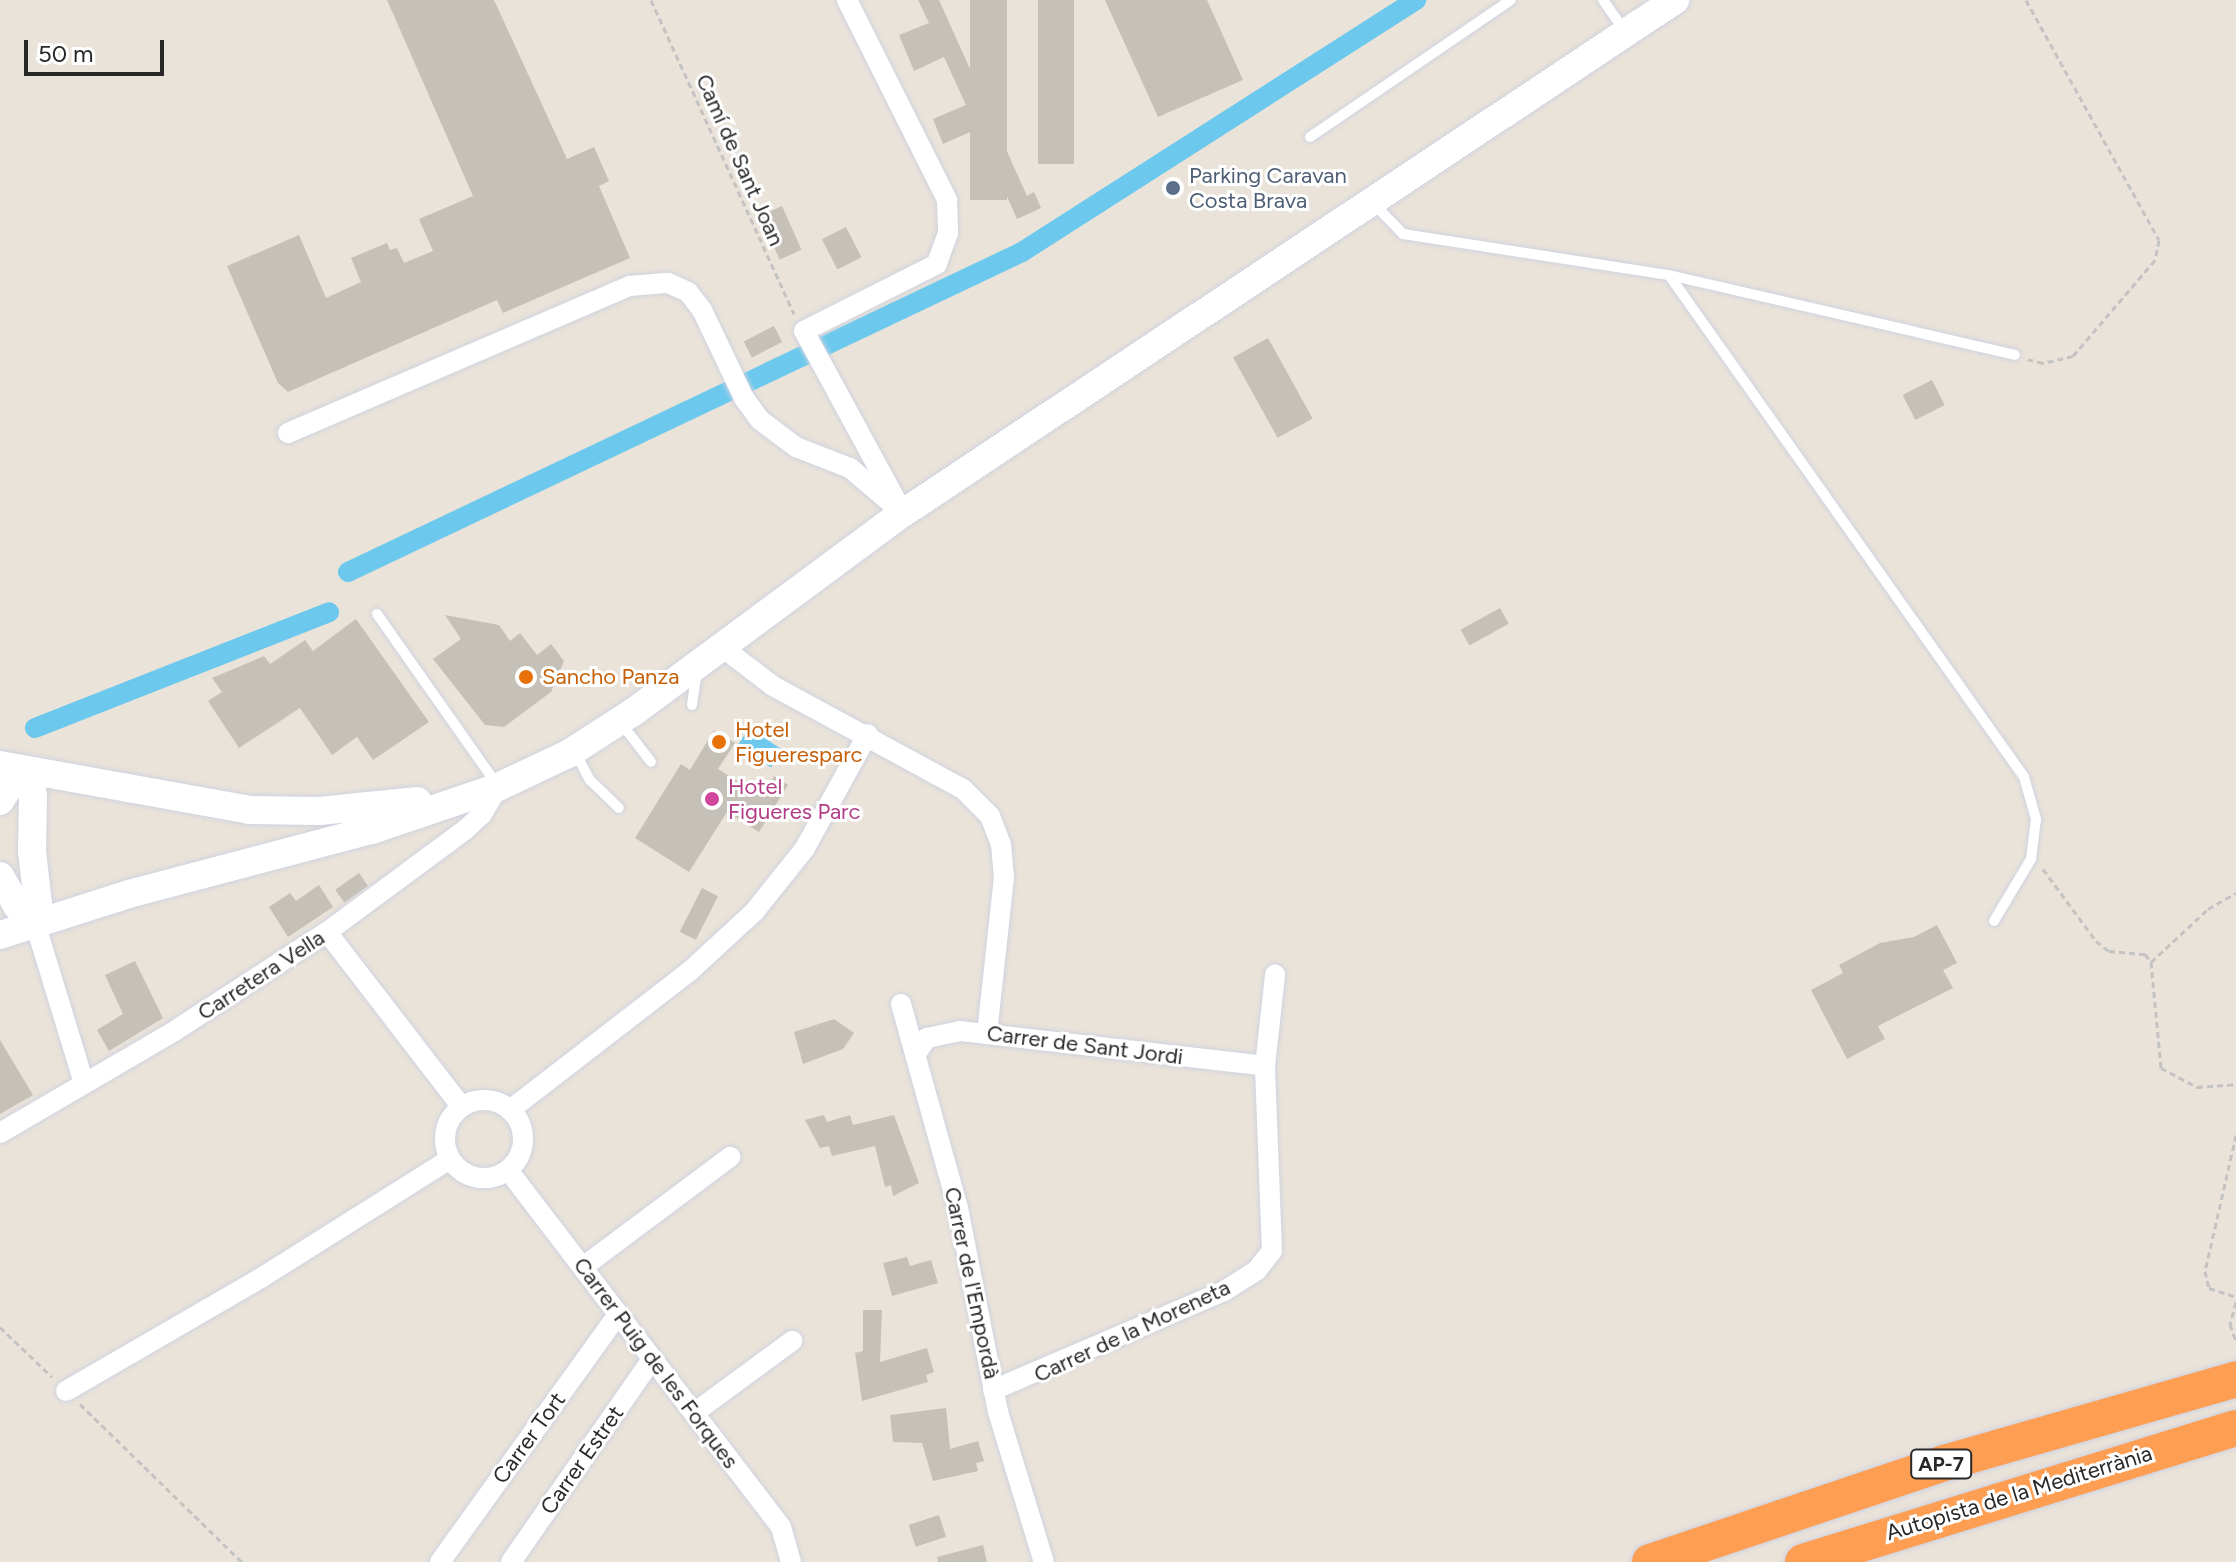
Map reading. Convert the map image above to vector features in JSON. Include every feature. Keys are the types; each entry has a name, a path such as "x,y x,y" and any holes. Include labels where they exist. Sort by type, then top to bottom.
{"highway":[{"name":"AP-7","path":"1650,1562 1944,1463 2236,1379"},
{"name":"Autopista de la Mediterrània","path":"1803,1562 2236,1428"}],"main road":[{"path":"0,935 372,830 498,787 574,751 698,665 903,513 1675,0"},
{"path":"10,767 249,810 366,809 469,796"},
{"path":"0,801 10,767"},
{"path":"10,767 30,779 33,796 32,851 38,904 35,923"},
{"path":"0,876 17,906 35,923"}],"street":[{"path":"847,0 947,200 948,233 937,264 804,331 903,513"},
{"path":"288,433 630,286 668,283 688,292 702,310 744,398 760,420 796,447 850,468 903,513"},
{"path":"722,647 773,686 868,734 963,789 980,803 997,830 1004,877 987,1034"},
{"path":"510,1110 690,971 754,912 805,848 868,734"},
{"name":"Carretera Vella","path":"0,1133 327,932 466,829 482,814 498,787"},
{"path":"35,923 84,1083"},
{"path":"327,932 462,1107"},
{"name":"Carrer de la Moreneta","path":"993,1390 1224,1291 1257,1270 1272,1251 1265,1066 1275,975"},
{"name":"Carrer de l'Empordà","path":"901,1004 958,1208 993,1390 1044,1562"},
{"name":"Carrer de Sant Jordi","path":"915,1055 927,1038 941,1032 987,1034 1265,1066"},
{"path":"486,1100 510,1110 522,1134 517,1160 508,1170 483,1178 458,1169 450,1159 448,1125 462,1107 486,1100"},
{"path":"583,1267 730,1157"},
{"path":"66,1391 450,1159"},
{"name":"Carrer Puig de les Forques","path":"508,1170 781,1527 791,1562"},
{"name":"Carrer Tort","path":"440,1562 618,1314"},
{"path":"694,1413 792,1341"},
{"name":"Carrer Estret","path":"511,1562 652,1359"}],"lane":[{"path":"1310,137 1511,0"},
{"path":"1603,0 1625,31"},
{"path":"1370,200 1403,234 1669,275 2015,355"},
{"path":"1669,275 2024,777 2036,819 2031,859 1994,921"},
{"path":"377,614 498,787"},
{"path":"692,705 698,665"},
{"path":"620,721 651,762"},
{"path":"574,751 590,780 619,808"}],"path":[{"name":"Camí de Sant Joan","path":"651,0 804,331"},
{"path":"2015,355 2043,363 2073,356 2155,260 2159,240 2026,0"},
{"path":"2031,859 2047,872 2096,941 2109,951 2145,954 2151,962 2161,1068 2197,1087 2236,1084"},
{"path":"2151,962 2208,909 2236,893"},
{"path":"2236,1135 2205,1271 2209,1288 2236,1300 2230,1324 2236,1341"},
{"path":"0,1327 242,1562"}],"water":[{"path":"749,728 783,750 771,767 738,746"}],"building":[{"path":"387,0 494,0 567,159 594,147 609,181 599,186 630,258 503,313 497,300 288,392 278,383 227,266 299,235 326,298 361,282 351,258 387,243 390,250 397,248 404,263 433,251 419,219 473,196"},
{"path":"918,0 939,0 1027,196 1034,192 1041,208 1017,219 977,129 943,144 933,119 966,105 944,57 914,71 899,35 929,23"},
{"path":"970,0 1007,0 1007,200 970,200"},
{"path":"1038,0 1074,0 1074,164 1038,164"},
{"path":"1105,0 1207,0 1243,80 1158,117"},
{"path":"782,206 802,250 780,260 760,216"},
{"path":"846,227 861,257 837,270 822,239"},
{"path":"774,326 782,342 752,357 744,341"},
{"path":"1268,338 1313,418 1278,438 1233,357"},
{"path":"1932,380 1945,405 1915,420 1903,395"},
{"path":"1500,608 1509,624 1469,646 1461,630"},
{"name":"Sancho Panza","path":"445,615 499,625 510,641 520,633 537,655 551,644 564,661 551,692 504,727 485,725 433,659 461,639"},
{"path":"356,619 429,722 373,760 357,737 332,755 300,708 239,748 208,701 222,692 212,678 264,656 270,664 305,640 313,651"},
{"path":"714,730 735,743 718,769 763,797 774,776 788,785 759,832 727,812 689,872 635,838 681,764 690,770"},
{"path":"359,873 368,886 344,903 335,890"},
{"path":"319,885 333,907 288,937 269,907 290,893 296,901"},
{"path":"702,888 718,896 696,940 680,932"},
{"path":"1937,925 1957,963 1943,970 1953,988 1878,1026 1885,1039 1847,1059 1811,990 1843,973 1839,965 1880,943 1914,937"},
{"path":"135,961 163,1018 109,1051 97,1030 123,1014 105,975"},
{"path":"834,1019 854,1033 843,1049 803,1064 794,1032"},
{"path":"0,1040 33,1095 0,1114"},
{"path":"824,1115 827,1122 850,1115 853,1125 894,1115 919,1183 893,1196 891,1185 885,1187 875,1146 832,1156 829,1146 820,1148 805,1120"},
{"path":"907,1257 910,1266 931,1260 938,1283 892,1296 883,1263"},
{"path":"863,1310 882,1310 880,1362 927,1348 934,1372 926,1375 928,1382 862,1401 855,1353 863,1351"},
{"path":"946,1408 950,1449 978,1441 984,1461 976,1463 978,1471 933,1481 922,1443 893,1442 890,1415"},
{"path":"939,1515 946,1537 916,1547 909,1525"},
{"path":"983,1545 987,1562 938,1562 937,1557"}],"waterway":[{"path":"348,572 1022,252 1416,0"},
{"path":"35,728 329,612"}],"place":[{"name":"Parking Caravan Costa Brava","path":"1173,188"},
{"name":"Sancho Panza","path":"526,677"},
{"name":"Hotel Figueresparc","path":"719,742"},
{"name":"Hotel Figueres Parc","path":"712,799"}]}
